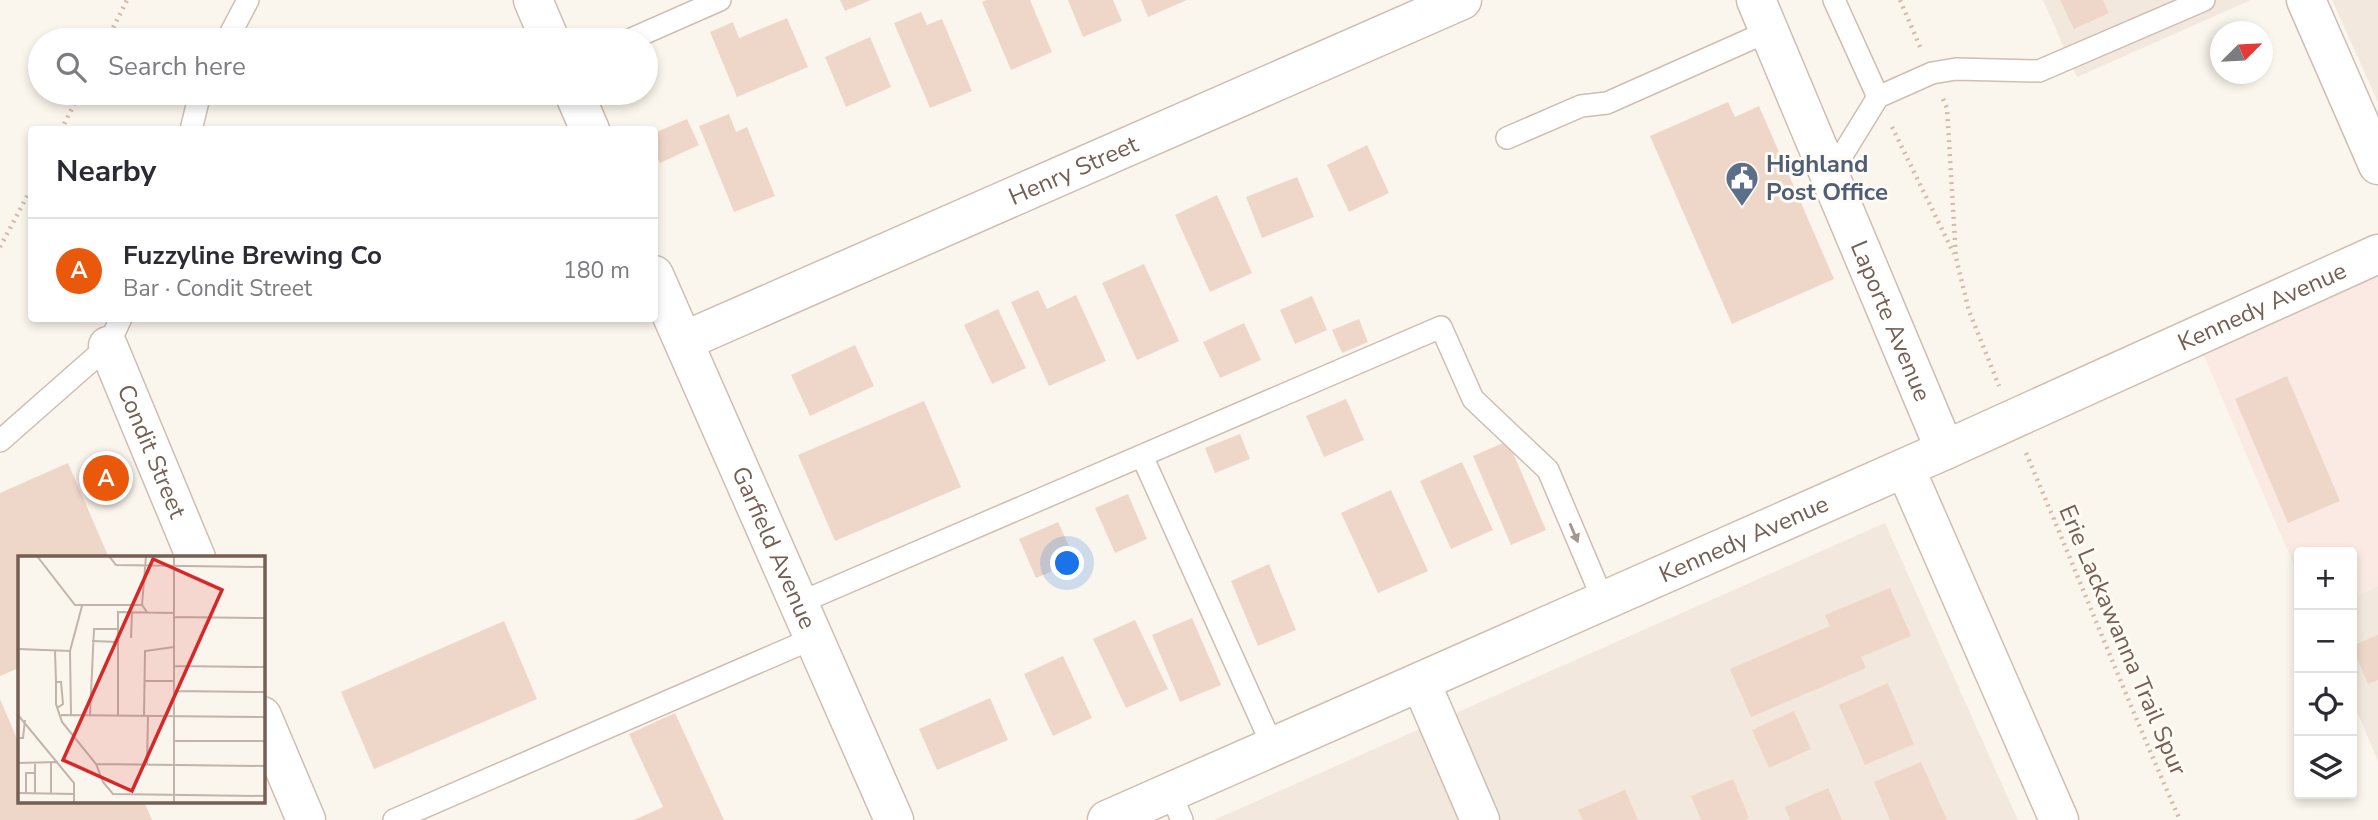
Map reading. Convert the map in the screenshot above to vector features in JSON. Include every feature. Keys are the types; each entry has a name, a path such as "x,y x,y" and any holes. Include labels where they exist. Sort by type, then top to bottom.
{"street":[{"path":"533,0 546,28"},
{"name":"Henry Street","path":"684,341 1408,11 1462,0"},
{"path":"2306,0 2378,165"},
{"name":"Laporte Avenue","path":"1762,16 1945,450"},
{"path":"579,105 588,126"},
{"name":"Kennedy Avenue","path":"1107,820 1176,806 1273,747 1905,468 2378,254"},
{"name":"Garfield Avenue","path":"658,284 894,820"},
{"name":"Condit Street","path":"114,332 195,556"},
{"path":"1905,468 2059,820"},
{"path":"1421,683 1480,820"},
{"path":"264,721 306,820"}],"lane":[{"path":"233,28 248,0"},
{"path":"656,28 720,0"},
{"path":"1834,0 1878,97"},
{"path":"1830,175 1878,97 1932,73 1956,69 2039,71 2204,0"},
{"path":"1507,138 1580,106 1607,103 1762,16"},
{"path":"192,126 197,105"},
{"path":"799,603 1441,327 1472,399 1548,470 1604,602"},
{"path":"0,441 114,332"},
{"path":"1142,456 1273,747"},
{"path":"394,820 814,638"}],"path":[{"path":"113,28 127,0"},
{"path":"1900,0 1947,108 1956,258 1969,311 1991,366"},
{"path":"1878,97 1956,258"},
{"path":"63,126 74,105"},
{"path":"0,247 28,194"},
{"name":"Erie Lackawanna Trail Spur","path":"2035,474 2083,586 2117,678 2180,820"}],"shaded area":[{"path":"2043,0 2251,0 2077,77"},
{"path":"2332,0 2378,0 2378,102"},
{"path":"2378,262 2378,586 2357,596 2357,547 2294,547 2294,565 2198,342"},
{"path":"1885,523 2018,820 1214,820"},
{"path":"2378,586 2378,761 2357,712 2357,596"}],"building":[{"path":"840,0 871,0 845,11"},
{"path":"1030,0 1052,52 1011,70 982,2"},
{"path":"1068,0 1113,0 1122,21 1083,37"},
{"path":"1141,0 1187,0 1148,17"},
{"path":"2060,0 2103,0 2109,13 2074,29"},
{"path":"921,12 927,25 942,19 972,91 930,108 894,23"},
{"path":"787,18 808,67 737,97 710,32 733,22 739,38"},
{"path":"870,37 891,87 846,107 825,57"},
{"name":"Highland Post Office","path":"1728,102 1735,117 1759,106 1834,279 1732,324 1650,136"},
{"path":"729,114 736,132 747,127 775,196 734,212 699,126"},
{"path":"687,119 699,145 660,163 658,131"},
{"path":"1367,145 1389,193 1349,212 1327,165"},
{"path":"1297,177 1314,217 1262,238 1246,197"},
{"path":"1217,195 1252,273 1210,292 1175,215"},
{"path":"1144,264 1179,341 1137,360 1102,283"},
{"path":"1038,290 1047,309 1076,295 1106,361 1049,386 1011,302"},
{"path":"1312,296 1327,330 1295,344 1280,310"},
{"path":"998,309 1026,368 992,384 964,325"},
{"path":"1359,319 1368,342 1342,353 1332,330"},
{"path":"1244,323 1261,360 1220,378 1203,342"},
{"path":"855,345 874,386 810,416 791,375"},
{"path":"2287,376 2340,501 2288,523 2235,399"},
{"path":"1346,399 1364,440 1324,457 1306,416"},
{"path":"924,401 961,487 835,541 798,455"},
{"path":"1240,434 1250,459 1215,473 1205,448"},
{"path":"1508,441 1546,530 1511,545 1473,456"},
{"path":"1462,462 1493,530 1451,549 1420,481"},
{"path":"68,463 108,556 18,556 18,668 0,676 0,493"},
{"path":"1391,490 1428,571 1378,593 1341,513"},
{"path":"1128,494 1147,539 1115,553 1095,508"},
{"path":"1058,522 1076,561 1036,578 1019,539"},
{"path":"1269,564 1296,630 1258,646 1231,581"},
{"path":"1890,588 1911,636 1861,657 1866,668 1751,717 1730,669 1830,626 1825,615"},
{"path":"1192,618 1221,685 1180,702 1152,635"},
{"path":"1135,620 1168,689 1126,708 1093,639"},
{"path":"504,621 537,699 374,769 341,692"},
{"path":"2378,635 2378,680 2368,684 2357,658 2357,644"},
{"path":"1063,656 1092,718 1053,736 1024,674"},
{"path":"1888,683 1914,744 1865,765 1839,705"},
{"path":"990,698 1008,740 937,770 919,729"},
{"path":"0,699 18,741 18,802 144,802 152,820 0,820"},
{"path":"1794,711 1811,749 1769,768 1752,730"},
{"path":"675,713 724,820 634,820 663,807 629,734"},
{"path":"1921,762 1947,820 1890,820 1874,782"},
{"path":"1733,779 1749,818 1701,820 1691,796"},
{"path":"1828,788 1842,820 1790,820 1785,807"},
{"path":"1625,790 1638,820 1583,820 1578,810"}],"place":[{"name":"Highland Post Office","path":"1742,208"},
{"name":"Fuzzyline Brewing Co","path":"106,478"}]}
